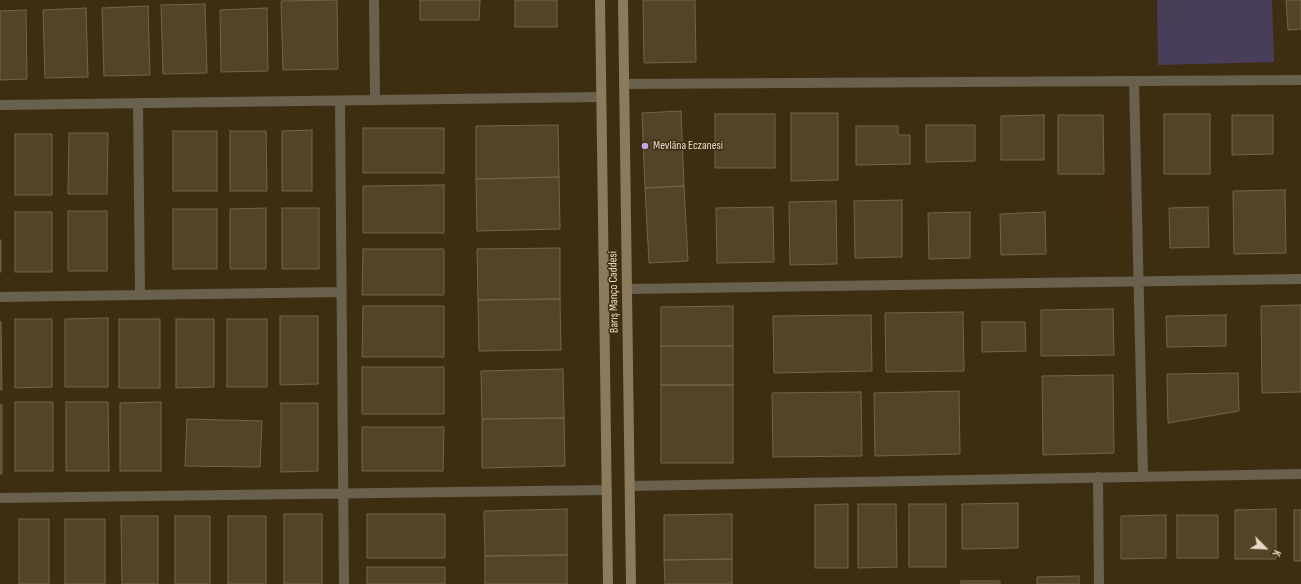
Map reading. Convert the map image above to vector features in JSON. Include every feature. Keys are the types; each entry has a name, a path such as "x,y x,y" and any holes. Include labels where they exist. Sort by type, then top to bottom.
{"street":[{"path":"374,0 375,100"},
{"name":"Barış Manço Caddesi","path":"600,0 608,584"},
{"name":"Barış Manço Caddesi","path":"623,0 631,584"},
{"path":"624,84 1301,80"},
{"path":"1134,81 1143,477"},
{"path":"0,105 601,97"},
{"path":"340,101 344,584"},
{"path":"138,103 140,295"},
{"path":"627,288 1301,279"},
{"path":"0,297 342,292"},
{"path":"630,486 1301,474"},
{"path":"1098,478 1099,584"},
{"path":"0,498 607,490"}],"shaded area":[{"path":"1157,0 1272,0 1274,62 1158,65"}],"building":[{"path":"337,0 338,69 283,70 281,1"},
{"path":"420,0 480,0 479,20 420,20"},
{"path":"515,0 557,0 557,27 515,27"},
{"path":"643,0 695,0 696,62 644,63"},
{"path":"1286,0 1301,0 1301,29 1288,30"},
{"path":"205,4 207,73 163,74 161,5"},
{"path":"148,6 150,75 104,76 102,8"},
{"path":"86,8 88,77 45,78 43,10"},
{"path":"267,8 268,71 221,72 220,10"},
{"path":"26,10 27,79 0,80 0,11"},
{"path":"681,111 684,186 645,188 642,113"},
{"path":"791,113 838,113 838,180 791,181"},
{"path":"715,114 775,114 775,168 715,168"},
{"path":"1164,114 1210,114 1210,174 1164,174"},
{"path":"1044,115 1044,160 1001,160 1001,116"},
{"path":"1058,115 1103,115 1104,174 1058,174"},
{"path":"1232,115 1273,115 1273,154 1232,155"},
{"path":"558,125 559,177 476,179 476,126"},
{"path":"926,125 975,125 975,161 926,162"},
{"path":"856,126 898,126 898,135 910,135 910,164 856,165"},
{"path":"363,128 444,128 444,173 363,173"},
{"path":"312,130 312,191 282,191 282,131"},
{"path":"173,131 217,131 217,191 173,191"},
{"path":"230,131 266,131 267,191 230,191"},
{"path":"69,133 108,133 107,194 68,194"},
{"path":"15,134 52,134 52,195 15,195"},
{"path":"559,177 560,229 477,231 476,179"},
{"path":"444,185 444,233 363,233 363,186"},
{"path":"684,186 688,261 649,263 645,188"},
{"path":"1285,190 1286,253 1234,254 1233,191"},
{"path":"902,200 902,257 855,258 854,201"},
{"path":"836,201 837,264 790,265 789,202"},
{"path":"773,207 774,262 717,263 716,208"},
{"path":"1208,207 1209,247 1170,248 1169,208"},
{"path":"266,208 266,269 230,269 230,209"},
{"path":"282,208 319,208 319,269 282,269"},
{"path":"173,209 217,209 217,269 173,269"},
{"path":"68,211 107,211 107,271 68,271"},
{"path":"15,212 52,212 52,272 15,272"},
{"path":"970,212 970,258 929,259 928,213"},
{"path":"1045,212 1046,254 1001,255 1000,214"},
{"path":"1,240 1,272 0,272"},
{"path":"560,248 560,299 478,300 477,249"},
{"path":"363,249 444,249 444,295 362,295"},
{"path":"560,299 561,350 479,351 478,300"},
{"path":"1301,305 1301,392 1262,393 1261,306"},
{"path":"363,306 444,306 444,357 362,357"},
{"path":"733,306 733,346 661,346 661,307"},
{"path":"1113,309 1114,355 1041,356 1041,310"},
{"path":"963,312 964,371 886,372 885,313"},
{"path":"871,315 872,371 774,373 773,316"},
{"path":"1226,315 1226,346 1167,347 1166,316"},
{"path":"280,316 318,316 318,384 280,385"},
{"path":"108,318 108,387 65,387 65,319"},
{"path":"15,319 52,319 52,387 15,388"},
{"path":"119,319 160,319 160,388 119,388"},
{"path":"176,319 214,319 214,387 176,388"},
{"path":"227,319 267,319 267,387 227,387"},
{"path":"1,322 2,390 0,390"},
{"path":"982,322 1025,322 1026,351 982,352"},
{"path":"661,346 733,346 733,385 661,385"},
{"path":"362,367 444,367 444,414 362,414"},
{"path":"563,369 564,418 482,419 481,371"},
{"path":"1238,373 1239,411 1168,423 1167,374"},
{"path":"1113,375 1114,453 1043,455 1042,376"},
{"path":"661,385 733,385 733,463 661,463"},
{"path":"959,391 960,454 875,456 874,393"},
{"path":"861,392 862,456 773,457 772,393"},
{"path":"15,402 53,402 53,471 15,471"},
{"path":"66,402 108,402 109,471 66,471"},
{"path":"161,402 161,471 120,471 120,403"},
{"path":"281,403 318,403 318,471 281,472"},
{"path":"0,405 2,405 2,474 0,474"},
{"path":"564,418 565,466 482,468 482,419"},
{"path":"187,419 262,421 260,467 185,466"},
{"path":"362,427 444,427 443,471 362,471"},
{"path":"1018,503 1018,548 962,549 962,504"},
{"path":"848,504 848,568 815,568 815,505"},
{"path":"858,504 896,504 897,567 858,568"},
{"path":"909,504 946,504 946,567 909,567"},
{"path":"567,509 567,555 485,556 484,511"},
{"path":"1276,509 1276,559 1235,559 1235,510"},
{"path":"1294,510 1301,510 1301,561 1294,561"},
{"path":"284,514 322,514 322,584 284,584"},
{"path":"367,514 445,514 445,558 367,558"},
{"path":"732,514 732,559 664,560 664,515"},
{"path":"1166,515 1166,558 1121,559 1121,516"},
{"path":"1177,515 1218,515 1218,558 1177,558"},
{"path":"121,516 158,516 158,584 122,584"},
{"path":"175,516 210,516 210,584 175,584"},
{"path":"228,516 266,516 266,584 228,584"},
{"path":"19,519 49,519 49,584 19,584"},
{"path":"65,519 105,519 105,584 65,584"},
{"path":"567,555 567,584 485,584 485,556"},
{"path":"732,559 732,584 665,584 664,560"},
{"path":"367,567 445,567 445,584 367,584"},
{"path":"1079,576 1079,584 1037,584 1037,577"},
{"path":"961,581 1000,581 1000,584 961,584"}],"place":[{"name":"Mevlâna Eczanesi","path":"645,146"}]}
